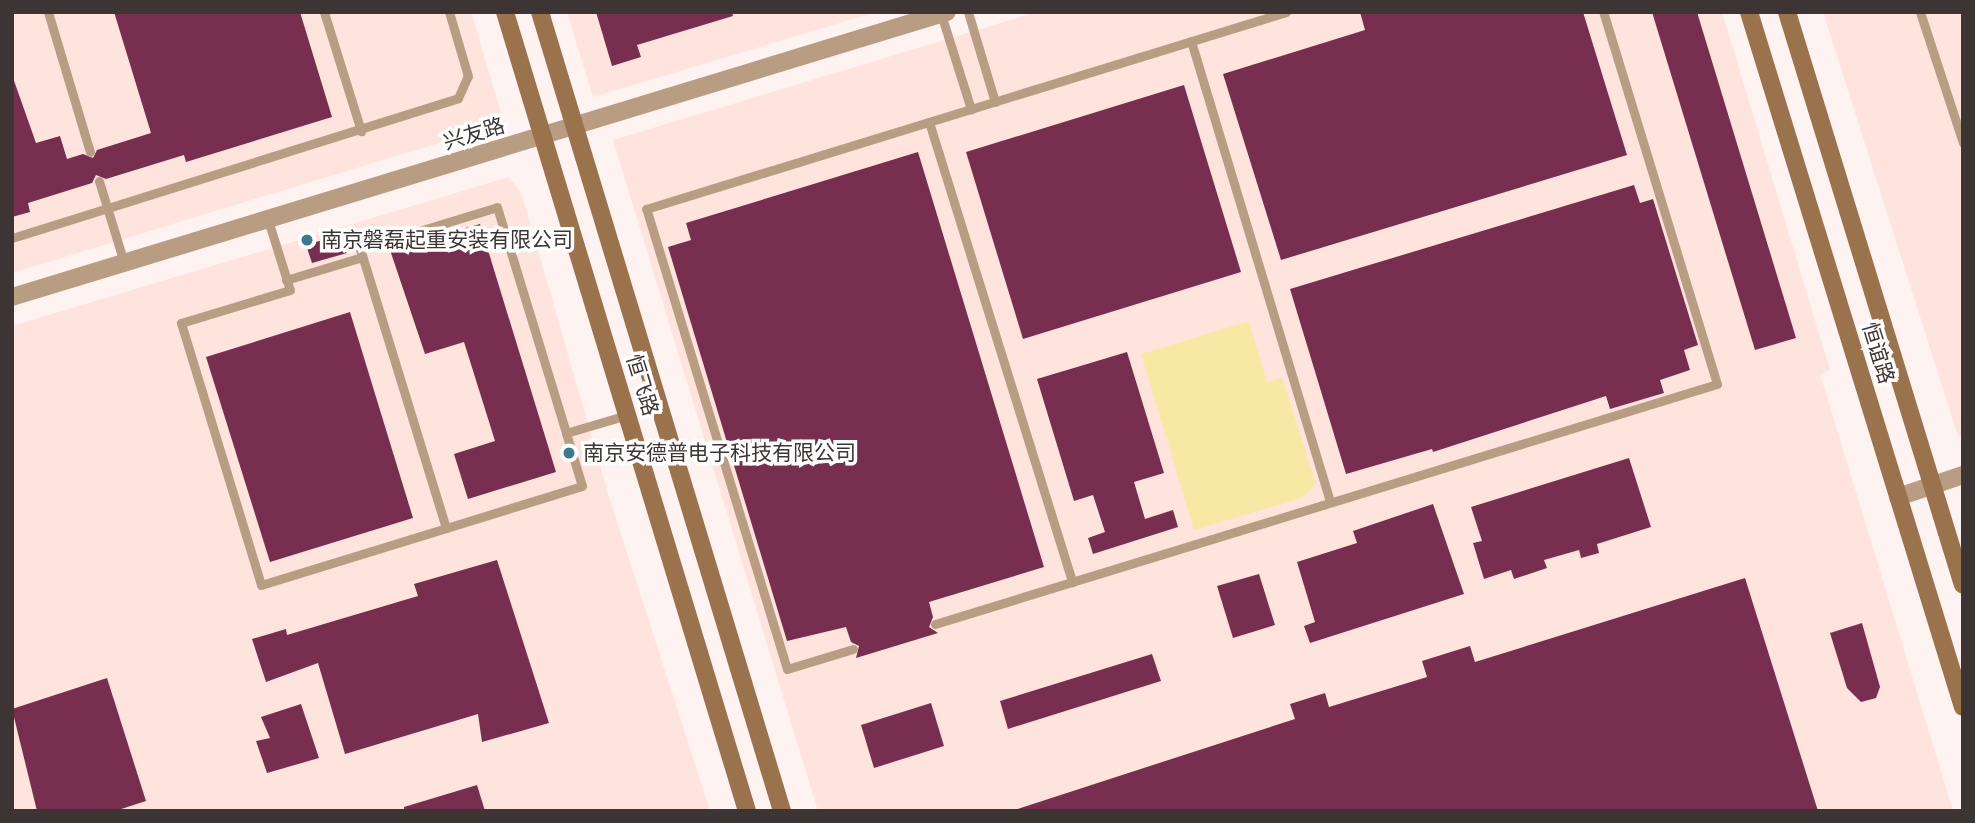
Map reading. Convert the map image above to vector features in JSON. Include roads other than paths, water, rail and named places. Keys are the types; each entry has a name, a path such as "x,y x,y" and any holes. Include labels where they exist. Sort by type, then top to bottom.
{"main road":[{"name":"恒飞路","path":"505,12 747,811"},
{"name":"恒飞路","path":"540,12 782,811"},
{"name":"恒谊路","path":"1749,12 1963,707"},
{"name":"恒谊路","path":"1787,12 1963,585"}],"street":[{"name":"兴友路","path":"12,297 575,128 944,13"},
{"path":"1898,497 1963,475"}],"lane":[{"path":"48,12 90,152"},
{"path":"324,12 361,131"},
{"path":"12,238 361,131 458,98 468,76 449,12"},
{"path":"968,12 995,102"},
{"path":"853,649 787,669 646,209 1286,12"},
{"path":"935,624 1717,384 1603,12"},
{"path":"1920,12 1963,143"},
{"path":"944,13 971,109"},
{"path":"1191,41 1330,502"},
{"path":"929,122 1072,582"},
{"path":"99,181 124,263"},
{"path":"268,220 290,290 181,323 261,585 446,528 582,486 497,207 360,249 446,528"},
{"path":"286,280 362,257"},
{"path":"566,433 627,415"}],"place":[{"name":"南京磐磊起重安装有限公司","path":"307,240"},
{"name":"南京安德普电子科技有限公司","path":"569,453"}]}
